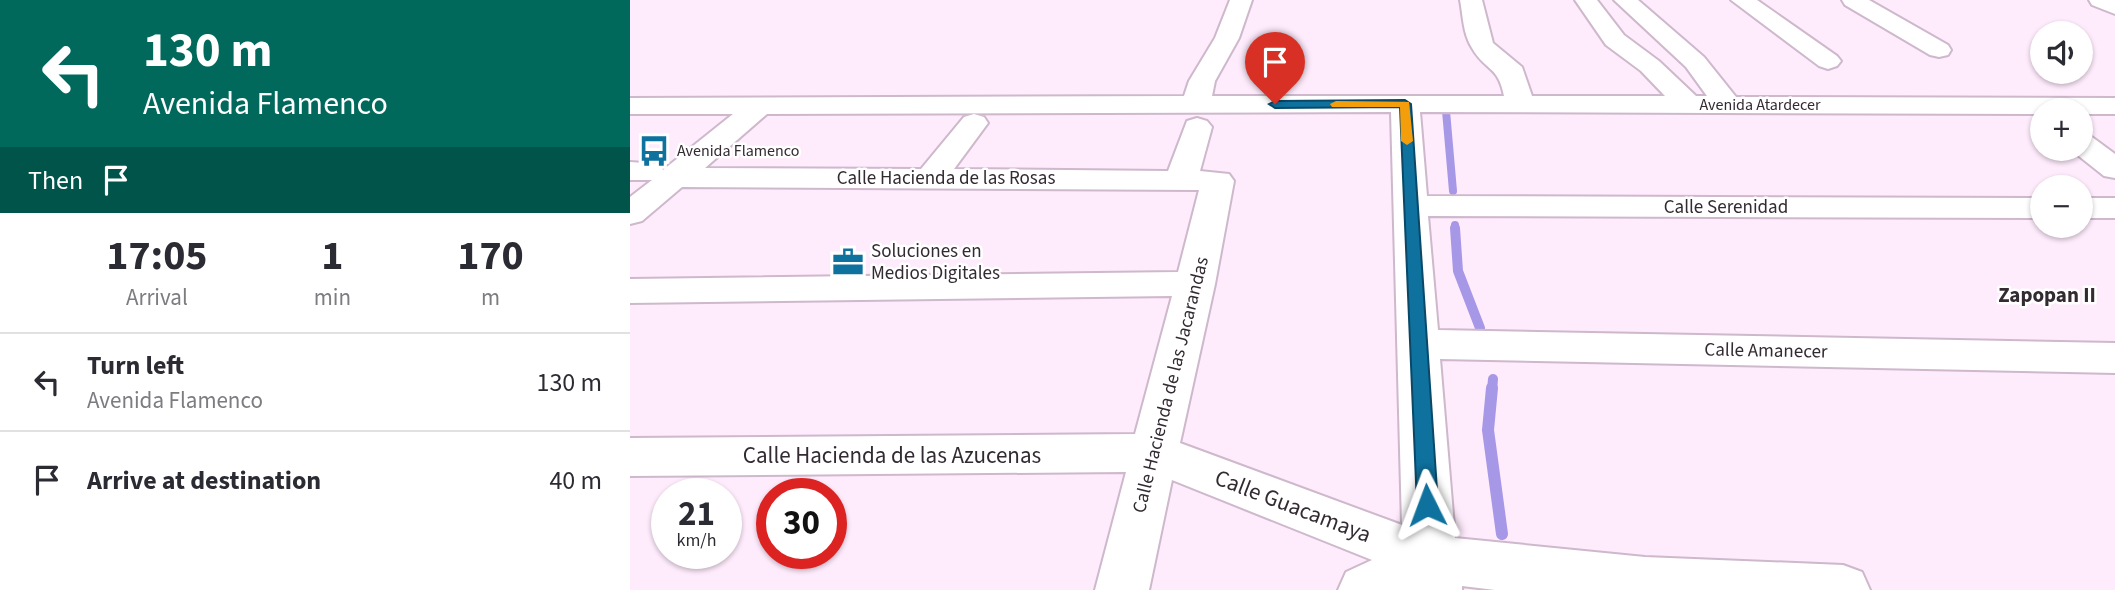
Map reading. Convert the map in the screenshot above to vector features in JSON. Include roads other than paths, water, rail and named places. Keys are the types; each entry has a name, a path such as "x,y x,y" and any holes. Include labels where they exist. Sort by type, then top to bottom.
{"street":[{"name":"Calle Hacienda de las Jacarandas","path":"1122,590 1196,284 1200,179 1197,116 1202,81 1227,38 1241,0"},
{"path":"1471,0 1482,48 1489,57 1513,73 1518,95"},
{"path":"1586,0 1615,40 1679,95"},
{"path":"1625,0 1695,62 1720,95 2030,102"},
{"path":"1743,1 1770,0"},
{"path":"1853,0 1939,50"},
{"path":"2099,0 2115,7"},
{"path":"1743,1 1828,61"},
{"name":"Avenida Atardecer","path":"1405,104 1518,95 1720,95 2030,110"},
{"path":"630,106 746,105 1197,116 1405,104 1433,574 1365,590"},
{"name":"Avenida Atardecer","path":"2093,104 2115,106"},
{"path":"630,214 646,176 746,105"},
{"path":"2093,118 2115,136"},
{"path":"931,178 974,123"},
{"path":"2093,152 2115,169"},
{"name":"Calle Hacienda de las Rosas","path":"646,176 1200,179"},
{"name":"Calle Serenidad","path":"1409,206 2030,208"},
{"path":"2093,208 2115,208"},
{"path":"630,290 1196,284"},
{"name":"Calle Amanecer","path":"1418,344 2115,358"},
{"name":"Calle Hacienda de las Azucenas","path":"630,457 1155,453"},
{"name":"Calle Guacamaya","path":"1155,453 1433,574 1843,590"}],"waterway":[{"path":"1446,111 1453,191"},
{"path":"1455,228 1458,271 1480,328"},
{"path":"1492,390 1493,379"},
{"path":"1492,388 1488,430 1502,534"}],"place":[{"name":"Avenida Flamenco","path":"654,151"},
{"name":"Soluciones en Medios Digitales","path":"848,262"}],"district":[{"name":"Zapopan II","path":"2047,295"}]}
